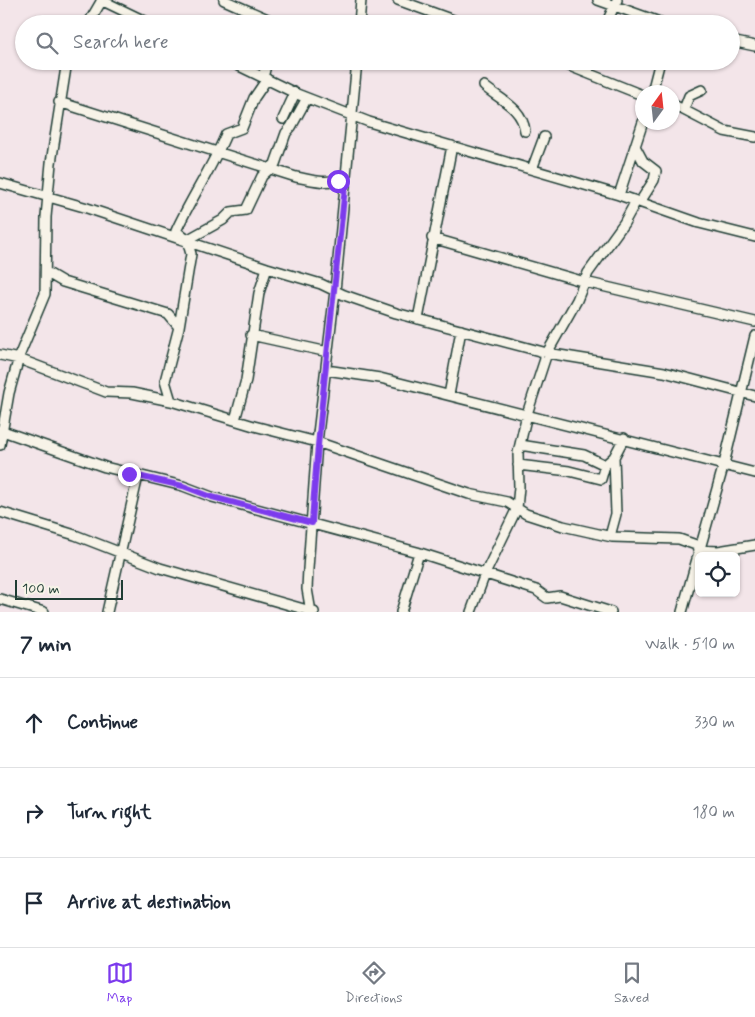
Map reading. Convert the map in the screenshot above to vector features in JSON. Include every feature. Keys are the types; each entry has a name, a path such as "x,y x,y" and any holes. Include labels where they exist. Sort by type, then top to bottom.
{"street":[{"path":"93,15 102,0 133,15"},
{"path":"224,0 258,15"},
{"path":"360,15 361,0"},
{"path":"398,0 439,15"},
{"path":"598,0 615,3 644,15"},
{"path":"610,15 615,3"},
{"path":"740,43 755,46"},
{"path":"0,446 0,430 19,359 27,335 42,306 46,272 44,236 59,102 65,70"},
{"path":"248,70 295,93 351,115 619,195 699,223 755,236"},
{"path":"171,401 164,381 179,327 191,254 187,240 176,231 192,197 219,153 226,134 242,128 254,98 265,78 266,70"},
{"path":"0,512 40,523 173,572 312,611 307,589 317,442 335,291 355,70"},
{"path":"578,70 635,92"},
{"path":"587,74 589,70"},
{"path":"654,85 658,70"},
{"path":"484,86 516,110 523,118 525,131"},
{"path":"684,109 689,96 702,90"},
{"path":"283,119 295,93"},
{"path":"187,240 223,220 231,212 246,210 262,176 276,161 286,133 307,98"},
{"path":"59,102 269,170 327,183 346,176"},
{"path":"680,107 724,130 755,137"},
{"path":"619,195 640,130"},
{"path":"532,170 544,137"},
{"path":"418,318 432,238 452,146"},
{"path":"471,612 485,574 516,508 520,445 527,414 547,353 593,264 654,180 656,171 641,158 635,146"},
{"path":"0,183 187,240 267,268 321,284 375,306 547,353 664,372 755,396"},
{"path":"432,238 585,282 755,322"},
{"path":"235,420 246,380 251,335 259,294 267,268"},
{"path":"46,272 63,282 168,314 179,327"},
{"path":"449,395 461,330"},
{"path":"251,335 328,352"},
{"path":"682,612 698,550 724,464 755,336"},
{"path":"0,355 19,359 106,392 132,392 171,401 317,442 469,494 507,502 540,519 610,536 679,539 696,546 698,550"},
{"path":"326,370 359,373 624,438 755,473"},
{"path":"0,430 72,457 138,476 183,486 212,497 419,553 536,590 547,598 560,596 612,612"},
{"path":"518,465 569,471 600,479 605,466 614,457 624,438"},
{"path":"520,445 584,455 605,466"},
{"path":"610,536 616,514 614,457"},
{"path":"107,612 122,553 138,476"},
{"path":"698,550 718,550 755,545"},
{"path":"401,612 419,553"},
{"path":"0,599 44,612"}],"route":[{"path":"129,474 158,482 183,486 212,497 312,523 317,442 335,291 346,176 338,181"}]}
